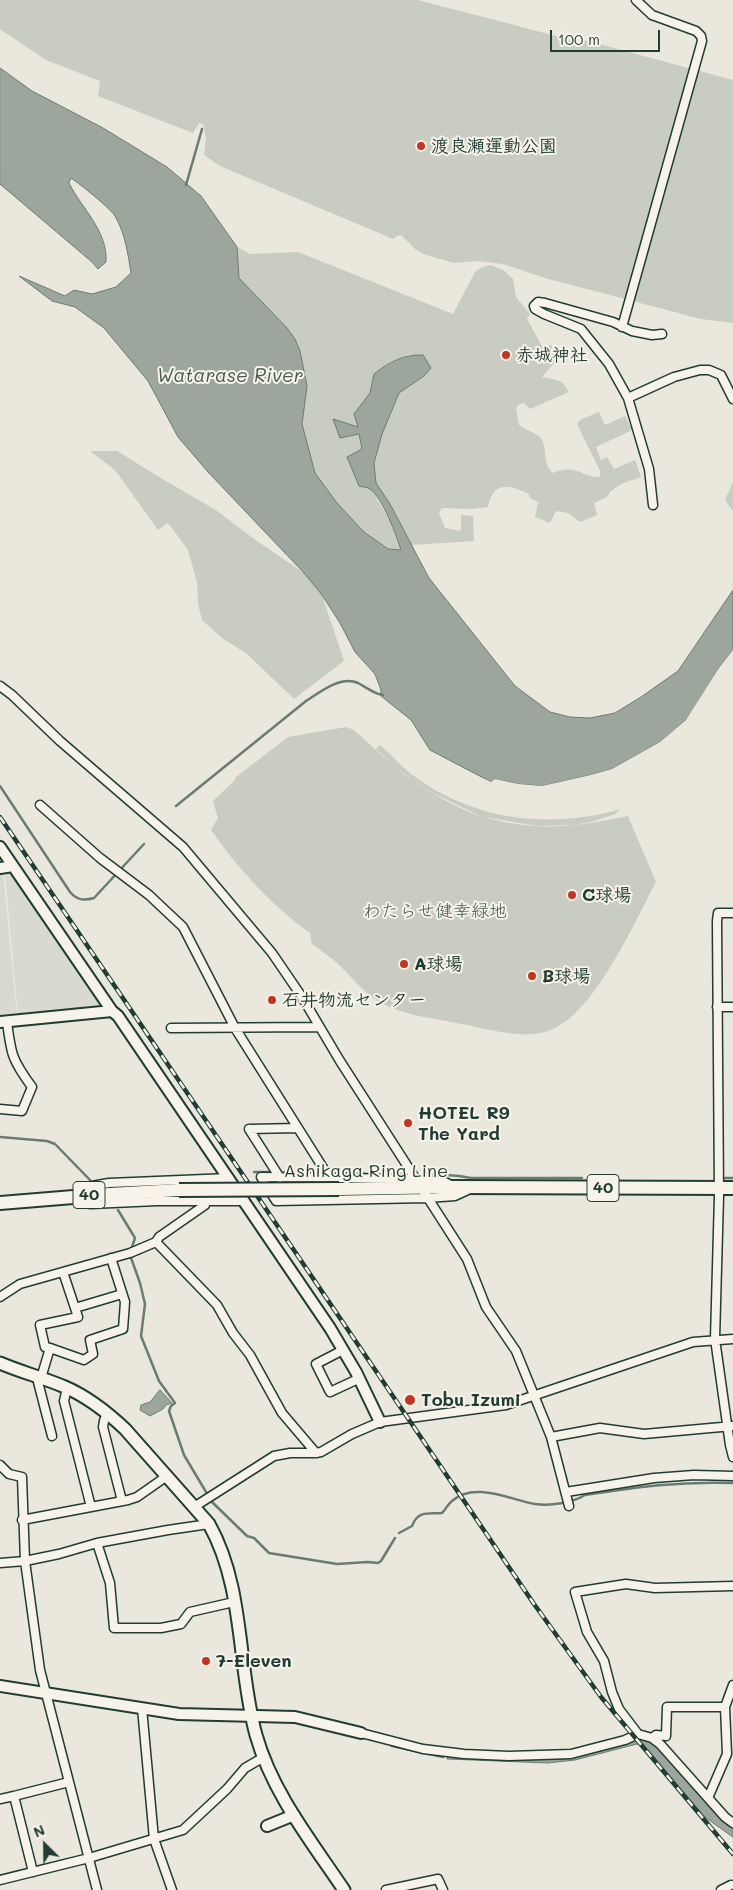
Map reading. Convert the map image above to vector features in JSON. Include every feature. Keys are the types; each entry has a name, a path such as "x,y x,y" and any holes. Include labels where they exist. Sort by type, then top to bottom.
{"main road":[{"name":"Ashikaga Ring Line","path":"0,1203 179,1190 454,1187 733,1188"},
{"path":"0,1363 67,1388 108,1413 125,1429 209,1524 218,1540 234,1602 252,1716 264,1757 274,1782 344,1890"}],"street":[{"path":"623,323 702,44 701,36 696,31 652,15 636,0"},
{"path":"653,505 650,469 628,398 609,364 581,329 544,314 535,309 534,306 538,302 546,303 613,322 623,323 652,335 662,334"},
{"path":"628,398 674,377 704,369 721,375 733,400"},
{"path":"0,686 60,741 183,847 272,953 302,997 319,1027 467,1259 481,1298 516,1351 535,1396 551,1437 568,1505"},
{"path":"40,805 100,858 149,895 183,927 235,1028 330,1179"},
{"path":"0,847 118,1016 330,1328 380,1422"},
{"path":"0,868 13,866"},
{"path":"733,913 718,913 717,921 718,1188 715,1339 730,1426 733,1457"},
{"path":"717,1007 733,1007"},
{"path":"0,1109 22,1111 32,1087 18,1069 13,1058 3,1022 112,1010"},
{"path":"171,1028 319,1027"},
{"path":"280,1178 249,1129 298,1128"},
{"path":"421,1188 276,1201 261,1177 330,1179 421,1188 455,1196 472,1188"},
{"path":"229,1178 109,1183 86,1187 78,1196 83,1203 91,1204 243,1200"},
{"path":"0,1297 20,1284 130,1253 156,1242 159,1237 205,1205 207,1200"},
{"path":"156,1242 218,1305 232,1333 250,1355 282,1413 316,1454"},
{"path":"63,1272 78,1316 40,1325 45,1346 84,1360 93,1354 90,1340 123,1330 125,1302 110,1258"},
{"path":"75,1308 122,1294"},
{"path":"194,1507 274,1456 290,1453 316,1454 380,1422 494,1408 535,1396 693,1342 733,1339"},
{"path":"50,1348 38,1382 52,1436"},
{"path":"343,1350 316,1364 330,1392 358,1378"},
{"path":"67,1388 64,1401 91,1507"},
{"path":"108,1413 104,1421 104,1427 122,1501"},
{"path":"551,1437 600,1428 644,1434 686,1432 730,1426"},
{"path":"0,1465 9,1474 22,1477 22,1520 25,1561 40,1670 97,1890"},
{"path":"566,1493 654,1478 694,1475 733,1476"},
{"path":"22,1520 137,1497 166,1476"},
{"path":"0,1562 25,1561 97,1543 209,1524"},
{"path":"97,1543 110,1583 114,1628 161,1628 181,1624 190,1612 234,1602"},
{"path":"733,1586 655,1588 626,1584 575,1592 587,1632 604,1661 612,1692 619,1709 638,1734 652,1738 660,1744 725,1817 733,1823"},
{"path":"708,1798 726,1754 725,1707 733,1685"},
{"path":"0,1686 179,1714 295,1717 446,1753 509,1756 571,1754 625,1740 638,1734"},
{"path":"652,1738 656,1734 666,1736 666,1707 725,1707"},
{"path":"142,1708 154,1839 172,1890"},
{"path":"0,1880 89,1858 183,1830 227,1789 245,1768 264,1757"},
{"path":"0,1800 69,1782"},
{"path":"14,1796 33,1872"},
{"path":"267,1826 294,1815"},
{"path":"386,1890 438,1879 443,1890"},
{"path":"721,1890 731,1885"}],"shaded area":[{"path":"3,873 17,1015 0,1017 0,874"},
{"path":"5,873 14,874 102,1006 18,1016"}],"green space":[{"name":"渡良瀬運動公園","path":"0,0 418,0 583,43 584,40 733,80 733,323 701,319 545,278 503,264 477,261 454,263 423,254 401,235 393,239 220,166 204,155 206,138 203,124 199,123 193,133 98,96 100,81 46,60 0,29"},
{"path":"237,247 250,254 298,252 453,314 475,272 482,267 491,265 503,270 513,279 516,297 530,314 527,319 543,348 551,345 558,359 542,377 558,381 569,392 530,409 524,403 519,404 516,408 519,425 542,440 547,466 553,473 561,470 574,470 593,477 600,477 600,471 577,424 580,420 599,412 605,425 625,416 632,430 596,447 601,460 607,457 614,469 635,460 641,477 621,484 610,492 607,497 594,503 597,515 580,522 568,513 556,511 550,523 535,517 538,502 530,498 529,494 515,488 503,487 494,492 488,507 471,509 442,508 439,513 445,528 461,531 461,515 473,516 474,541 411,545 390,504 376,483 374,463 382,434 399,393 424,376 411,354 392,361 374,374 370,393 354,414 358,428 333,420 359,434 362,449 347,457 385,512 397,537 401,550 388,549 364,532 337,503 315,473 302,424 307,386 295,339 287,328 239,278"},
{"path":"90,451 117,451 216,510 304,573 322,595 344,661 294,699 247,654 222,638 202,620 198,604 197,582 188,550 168,523 158,530 115,470"},
{"path":"733,482 733,511 725,500"},
{"name":"わたらせ健幸緑地","path":"346,727 354,730 395,766 376,749 380,745 411,774 435,790 459,802 485,811 512,817 566,819 621,809 615,814 591,822 573,825 539,826 574,825 628,816 656,882 610,968 579,1009 562,1024 545,1032 535,1034 493,1031 419,1016 397,1010 378,1001 367,993 336,962 312,944 310,933 282,911 256,886 211,830 218,818 213,801 236,777 288,737","holes":["413,780 433,793 482,817 446,801 429,791","485,817 534,826 506,822"]}],"water":[{"name":"Watarase River","path":"0,68 32,91 103,128 167,167 201,196 237,247 239,278 287,328 295,339 300,351 307,386 302,424 315,473 337,503 364,532 388,549 401,550 380,500 369,488 359,486 347,457 362,449 359,434 340,438 333,419 358,427 354,414 370,393 374,374 397,360 409,356 423,355 431,368 424,376 399,393 382,434 374,463 376,483 390,504 429,578 515,686 550,712 570,717 590,718 615,713 641,697 678,671 733,590 733,650 719,668 686,720 660,742 612,769 542,786 518,784 495,779 491,782 430,750 411,720 381,696 381,690 375,674 355,652 340,623 322,595 304,573 208,472 178,437 148,381 104,328 75,307 52,301 19,276 65,296 74,290 92,294 116,287 131,273 124,236 115,216 71,178 69,183 74,193 99,230 103,240 106,262 98,269 0,184"},
{"path":"160,1390 172,1403 150,1416 140,1410 141,1405 150,1402"},
{"path":"633,1737 651,1739 733,1824 733,1837 706,1818 643,1745 637,1744 575,1760 548,1763 447,1759 448,1755 547,1757"}],"pier":[{"path":"733,650 733,654 688,722 661,744 613,771 591,778 542,788 496,782 491,785 447,762 491,782 495,779 518,784 542,786 612,769 660,742 686,720 719,668"}],"waterway":[{"path":"186,185 202,129"},
{"path":"176,806 306,701 324,689 338,683 351,681 383,695"},
{"path":"0,786 75,897 83,900 94,898 144,844"},
{"path":"0,1137 47,1141 55,1144 90,1180"},
{"path":"254,1172 273,1172"},
{"path":"284,1172 320,1172"},
{"path":"330,1173 401,1175"},
{"path":"433,1174 471,1178 582,1178"},
{"path":"722,1178 733,1178"},
{"path":"118,1210 135,1238 131,1250"},
{"path":"130,1255 145,1304 141,1336 159,1381 175,1403 169,1411 184,1455 212,1502 247,1536 254,1538 269,1553 337,1564 378,1563 395,1538"},
{"path":"399,1533 412,1526 420,1515 442,1513 452,1501 461,1495 471,1492 482,1492 535,1504 548,1505 568,1502 585,1495 641,1487 695,1483 733,1483"},
{"path":"392,1746 443,1757"}],"railway":[{"path":"0,817 534,1604 601,1697 733,1854"}],"place":[{"name":"渡良瀬運動公園","path":"421,146"},
{"name":"赤城神社","path":"506,355"},
{"name":"C球場","path":"572,895"},
{"name":"A球場","path":"404,964"},
{"name":"B球場","path":"532,976"},
{"name":"石井物流センター","path":"272,1000"},
{"name":"HOTEL R9 The Yard","path":"408,1123"},
{"name":"Tobu Izumi","path":"410,1400"},
{"name":"7-Eleven","path":"206,1661"}]}
